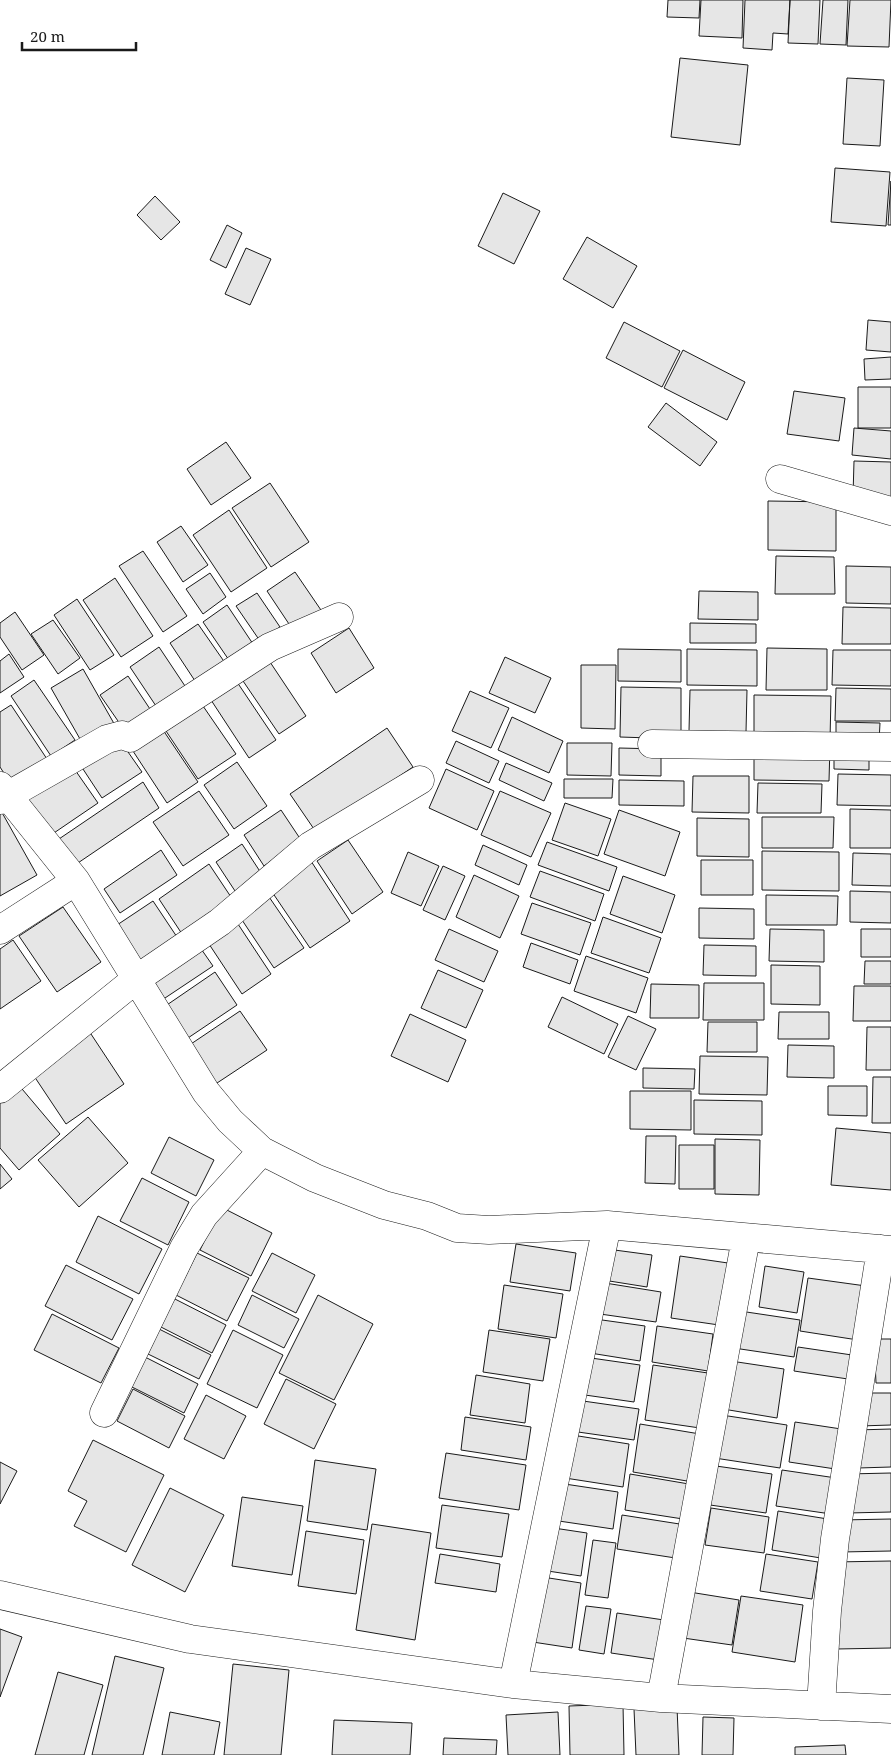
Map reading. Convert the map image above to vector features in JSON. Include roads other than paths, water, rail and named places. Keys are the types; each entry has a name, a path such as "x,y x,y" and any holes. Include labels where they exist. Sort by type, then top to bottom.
{"street":[{"path":"780,479 891,511"},
{"path":"338,617 270,647 130,738 122,735 107,739 3,794 76,881 135,980 206,1092 230,1121 262,1151 315,1178 384,1204 427,1216 457,1228 489,1230 607,1225 886,1250 836,1539 827,1611 821,1706"},
{"path":"652,744 891,747"},
{"path":"0,1089 135,980 220,922 310,846 420,780"},
{"path":"0,930 76,881"},
{"path":"104,1414 184,1248 204,1214 262,1151"},
{"path":"513,1684 607,1225"},
{"path":"661,1698 746,1238"},
{"path":"0,1595 190,1639 513,1684 661,1698 891,1709"}]}
